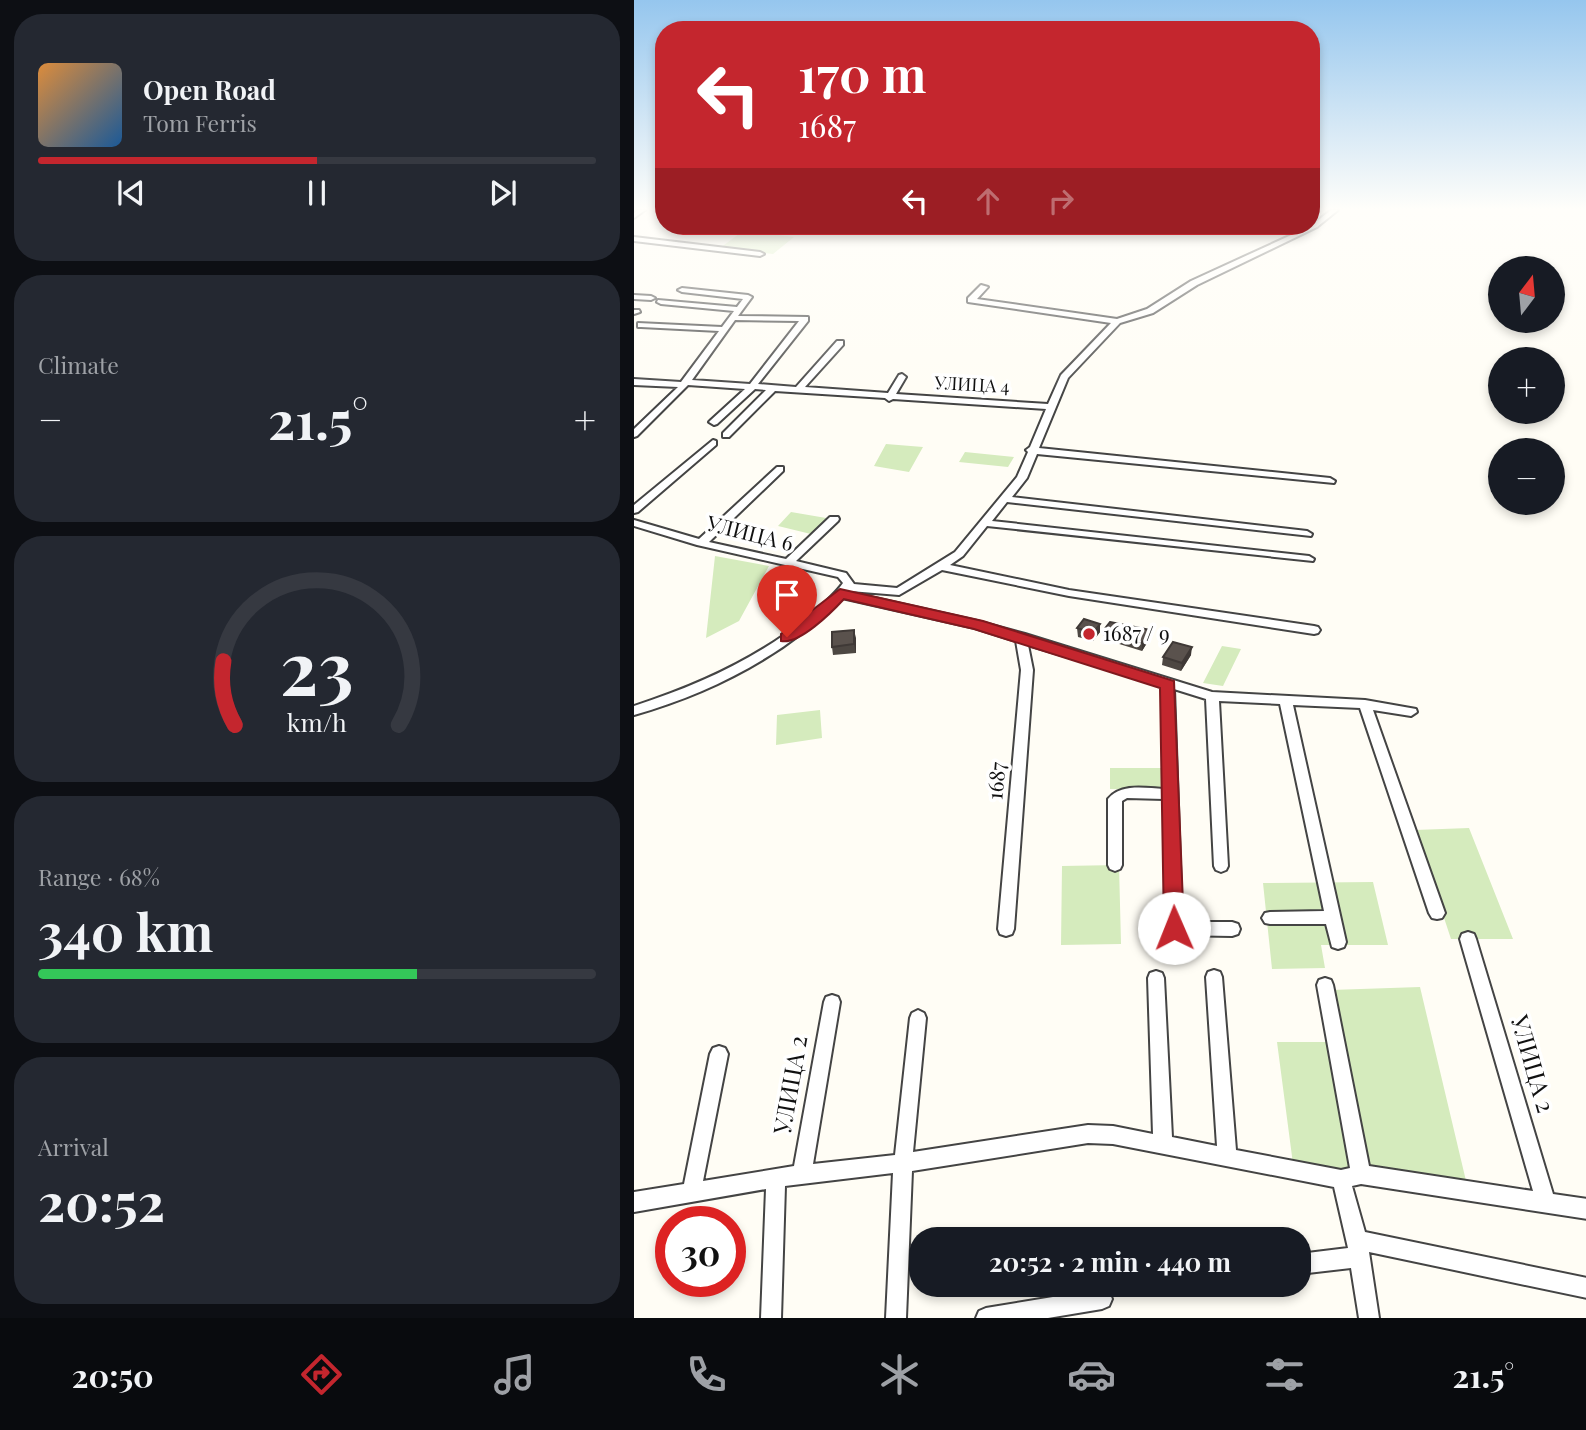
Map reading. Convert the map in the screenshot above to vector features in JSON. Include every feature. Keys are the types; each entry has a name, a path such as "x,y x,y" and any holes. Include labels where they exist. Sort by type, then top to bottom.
{"street":[{"path":"984,288 971,300 1117,321 1150,311 1194,283 1218,272"},
{"path":"634,434 684,384 748,297 682,290"},
{"path":"634,297 651,299"},
{"path":"661,302 738,309"},
{"path":"714,422 751,388 805,319 732,318"},
{"path":"634,711 723,677 814,620 843,591 899,592 959,554 1022,478 1031,450 1053,408 1064,377 1117,321"},
{"path":"641,325 723,329"},
{"path":"797,391 840,343"},
{"path":"889,398 902,377"},
{"name":"УЛИЦА 4","path":"634,382 1053,408"},
{"path":"726,435 772,390"},
{"path":"634,509 713,443"},
{"path":"1031,450 1330,481"},
{"path":"701,543 780,469"},
{"path":"1003,499 1307,534"},
{"path":"787,564 834,519"},
{"name":"УЛИЦА 6","path":"634,523 701,543 842,575 849,583 843,591"},
{"path":"985,523 1309,559"},
{"path":"940,566 1069,593 1314,630"},
{"path":"843,591 1021,638 1168,685 1212,696 1366,704 1411,712"},
{"name":"1687","path":"1006,929 1027,670 1021,638"},
{"path":"1168,685 1174,928 1232,929"},
{"path":"1212,696 1221,866"},
{"path":"1286,701 1338,942"},
{"path":"1366,704 1437,913"},
{"path":"1115,865 1115,799 1125,793 1171,794"},
{"path":"1270,918 1333,917"},
{"name":"УЛИЦА 2","path":"1468,939 1546,1204"},
{"path":"1214,977 1227,1156"},
{"path":"1156,978 1163,1143"},
{"path":"1325,985 1369,1318"},
{"name":"УЛИЦА 2","path":"802,1176 832,1002"},
{"path":"896,1318 903,1163 918,1018"},
{"path":"692,1191 719,1054"},
{"path":"634,1202 776,1178 903,1163 1088,1134 1114,1135 1163,1143 1351,1177 1587,1209"},
{"path":"771,1318 776,1178"},
{"path":"1311,1261 1358,1248 1587,1288"},
{"path":"986,1318 1102,1299"}],"green space":[{"path":"886,444 923,447 909,472 874,466"},
{"path":"965,452 1014,457 1008,467 959,462"},
{"path":"791,512 832,519 815,535 778,526"},
{"path":"715,556 769,566 739,621 706,638"},
{"path":"1222,646 1241,649 1223,686 1203,683"},
{"path":"820,710 822,738 776,745 777,715"},
{"path":"1110,768 1164,768 1164,790 1110,789"},
{"path":"1469,828 1513,939 1451,939 1415,830"},
{"path":"1119,865 1121,944 1061,945 1062,866"},
{"path":"1373,882 1388,945 1321,945 1325,968 1272,969 1263,883"},
{"path":"1420,987 1467,1185 1363,1170 1331,990"},
{"path":"1277,1042 1331,1042 1356,1167 1345,1173 1293,1164"}],"building":[{"path":"1084,619 1100,624 1093,633 1077,628"},
{"path":"1110,622 1150,630 1142,643 1103,631"},
{"path":"854,630 854,644 832,647 832,632"},
{"path":"1173,642 1192,647 1182,663 1163,657"}],"place":[{"name":"1687 / 9","path":"1089,634"}],"route":[{"path":"787,637 823,613 840,594 977,625 1168,685 1174,928"}]}
